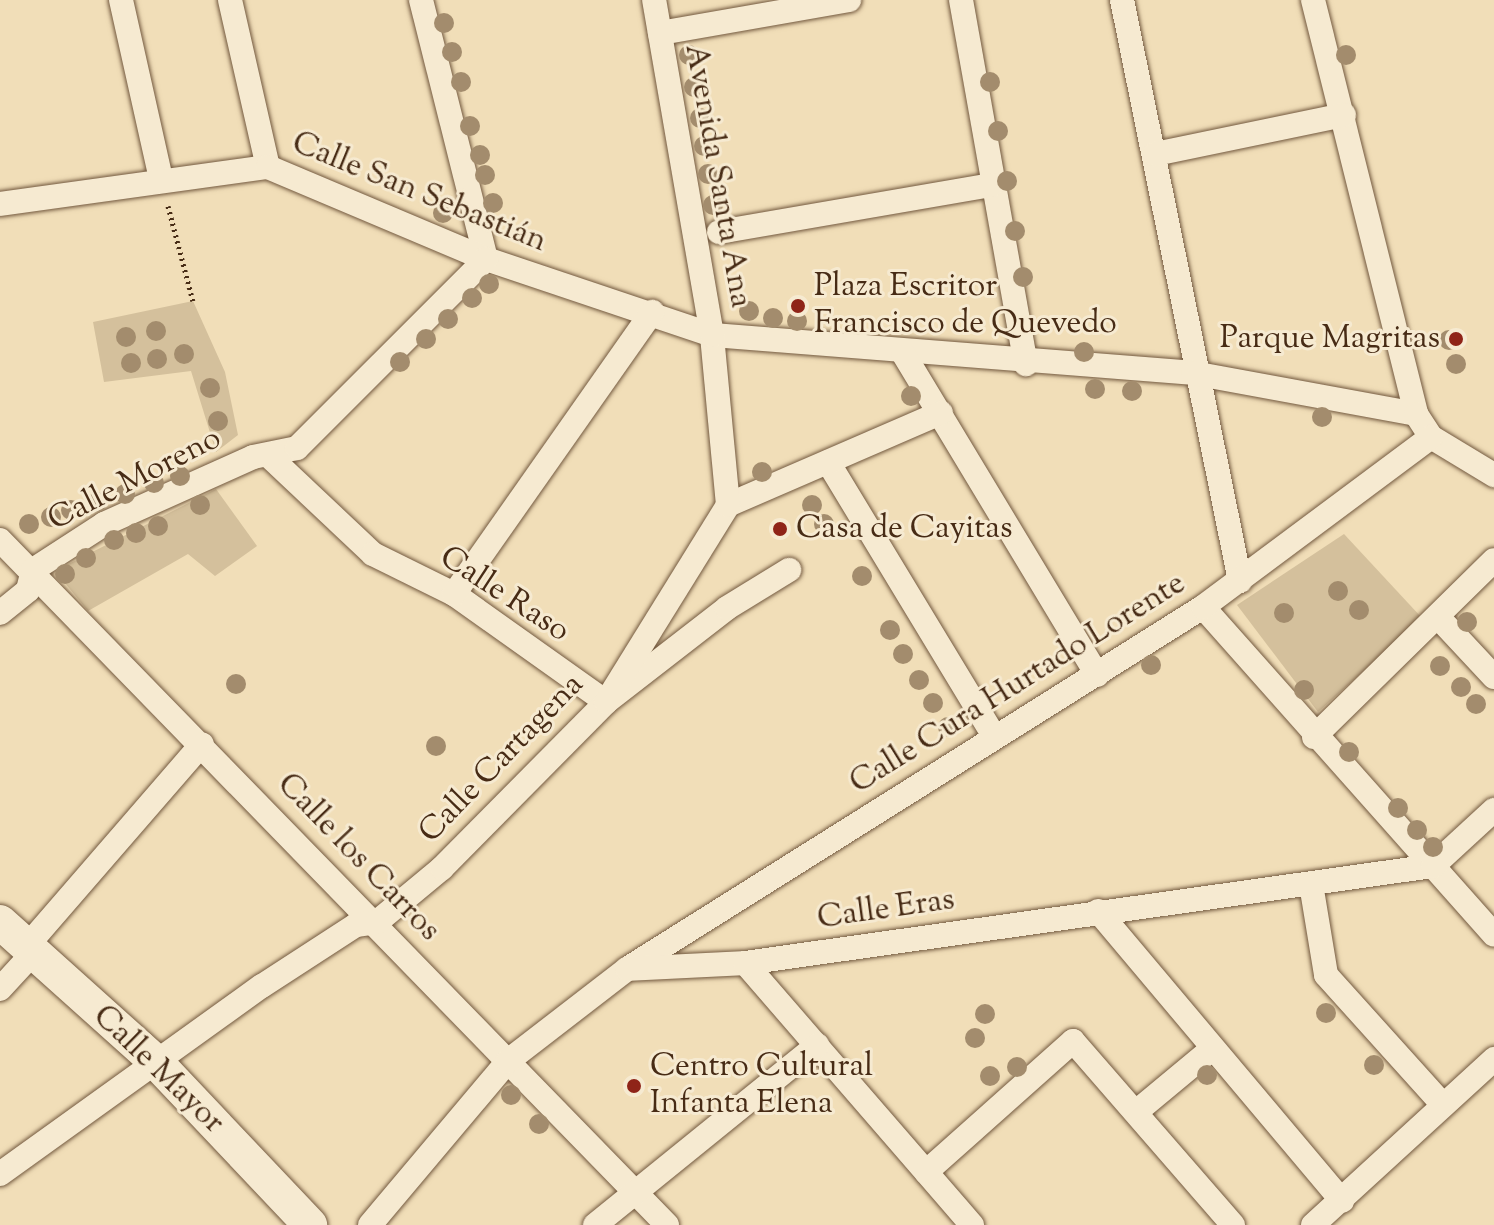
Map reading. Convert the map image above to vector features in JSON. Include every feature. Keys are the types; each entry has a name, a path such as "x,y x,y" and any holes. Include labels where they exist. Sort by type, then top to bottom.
{"main road":[{"name":"Calle Mayor","path":"0,922 157,1063 310,1225"}],"street":[{"path":"121,0 161,179"},
{"path":"230,0 268,167"},
{"path":"421,0 486,259"},
{"name":"Avenida Santa Ana","path":"654,0 712,335 1026,364"},
{"path":"660,33 849,0"},
{"path":"961,0 991,185 1026,364 1193,373 1416,414"},
{"path":"1122,0 1155,154 1193,373 1240,581"},
{"path":"1313,0 1416,414 1431,437 1494,475"},
{"path":"1155,154 1344,115"},
{"name":"Calle San Sebastián","path":"0,204 161,179 268,167 486,259 652,312 712,335"},
{"path":"719,232 991,185"},
{"name":"Calle Moreno","path":"0,613 28,590 33,570 104,524 253,457 270,457 297,448 486,259"},
{"path":"454,594 652,312"},
{"path":"712,335 728,505 941,413"},
{"path":"903,353 1097,675"},
{"name":"Calle Cura Hurtado Lorente","path":"627,969 993,734 1097,675 1203,607 1431,437"},
{"name":"Calle Raso","path":"270,457 373,554 454,594 606,702"},
{"path":"828,462 993,734"},
{"name":"Calle Cartagena","path":"0,1174 356,925 377,922 499,814 606,702 728,505"},
{"name":"Calle los Carros","path":"0,540 33,570 377,922 667,1225"},
{"path":"1314,737 1494,560"},
{"path":"606,702 727,608 789,570"},
{"path":"1203,607 1314,737 1494,935"},
{"path":"1438,617 1494,677"},
{"path":"0,989 202,744"},
{"path":"1433,866 1494,810"},
{"name":"Calle Eras","path":"627,969 745,963 1433,866"},
{"path":"1311,884 1326,975 1443,1105"},
{"path":"1098,911 1342,1201"},
{"path":"745,963 972,1225"},
{"path":"370,1225 508,1061 627,969"},
{"path":"926,1172 1073,1041 1233,1225"},
{"path":"595,1225 817,1045"},
{"path":"1136,1112 1212,1049"},
{"path":"1313,1225 1494,1059"}],"path":[{"path":"161,179 193,301"}],"shaded area":[{"path":"193,301 225,372 238,435 216,452 191,371 104,382 93,322"},
{"path":"216,489 257,546 215,576 188,554 88,611 55,571"},
{"path":"1344,534 1422,618 1318,712 1237,605"}],"place":[{"name":"Plaza Escritor Francisco de Quevedo","path":"798,306"},
{"name":"Parque Magritas","path":"1456,339"},
{"name":"Casa de Cayitas","path":"780,529"},
{"name":"Centro Cultural Infanta Elena","path":"634,1086"}]}
